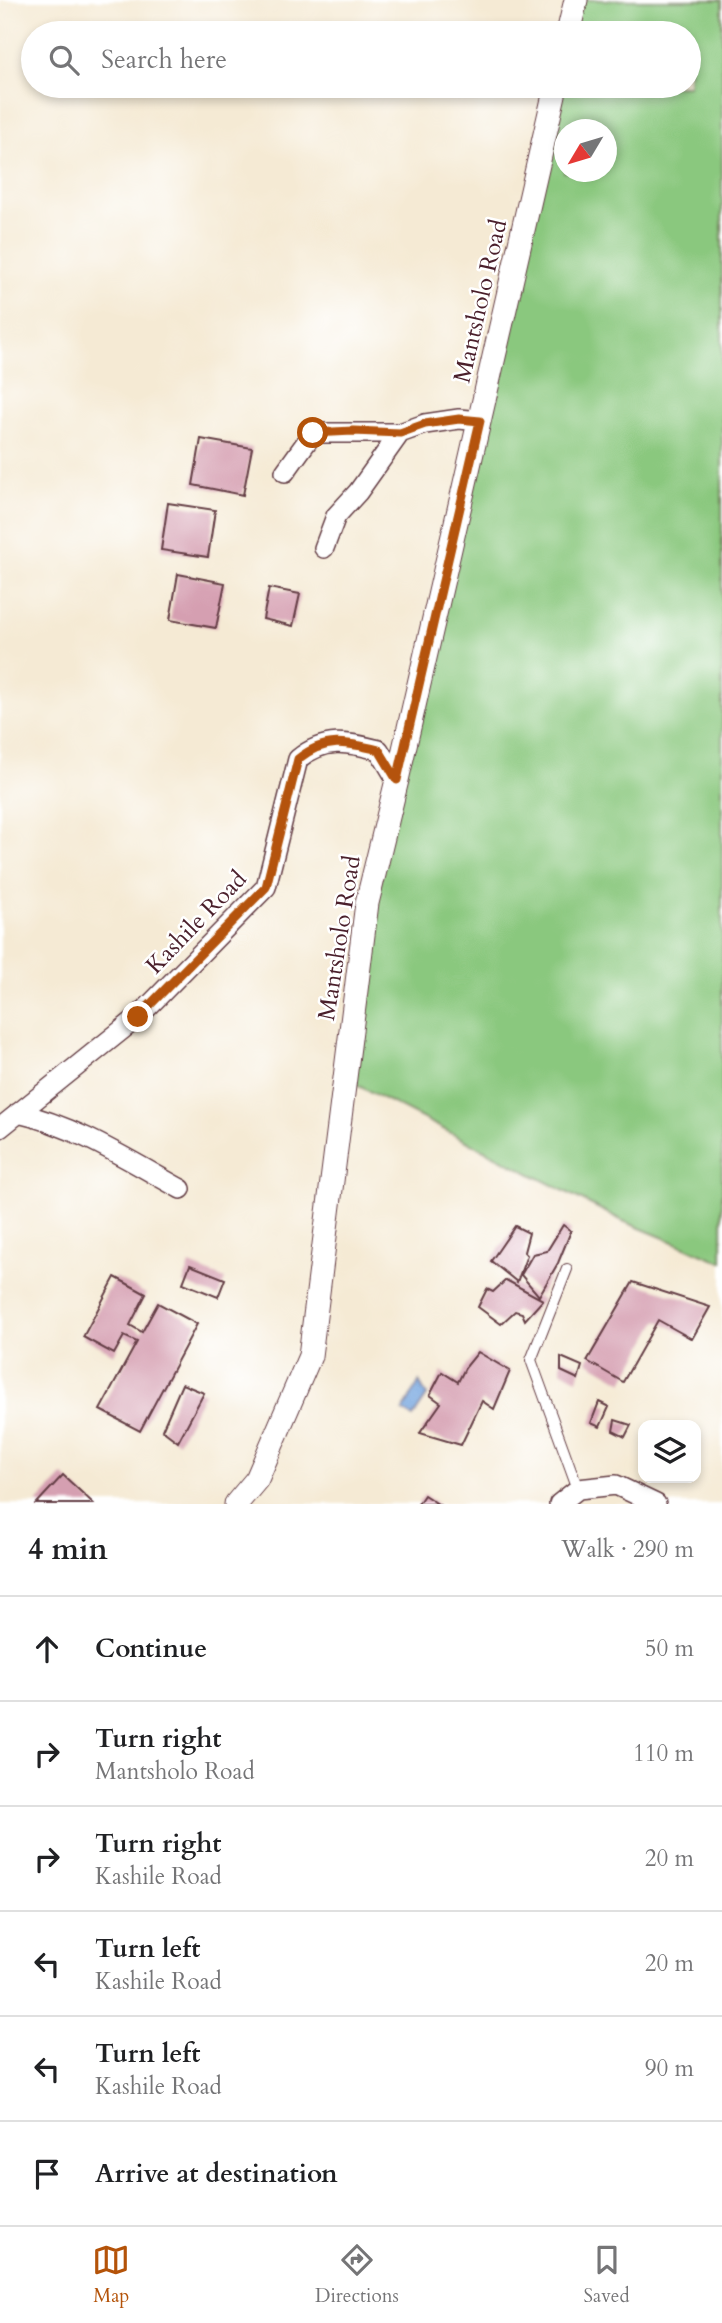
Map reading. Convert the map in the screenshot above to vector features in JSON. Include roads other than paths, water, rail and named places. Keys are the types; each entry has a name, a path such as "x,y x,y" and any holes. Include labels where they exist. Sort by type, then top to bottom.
{"street":[{"path":"571,21 576,0"},
{"name":"Mantsholo Road","path":"236,1504 257,1479 310,1356 367,903 553,98"},
{"path":"285,472 313,433 400,433 425,424 459,419 480,421"},
{"path":"324,548 336,516 358,492 400,433"},
{"name":"Kashile Road","path":"0,1128 138,1017 266,887 298,759 314,746 349,743 379,750 397,780"},
{"path":"18,1113 40,1118 102,1146 181,1189"},
{"path":"559,1504 578,1489 616,1485 656,1504"}],"lane":[{"path":"567,1269 531,1360 578,1489"}],"water":[{"path":"419,1382 427,1396 413,1417 403,1411"}]}
